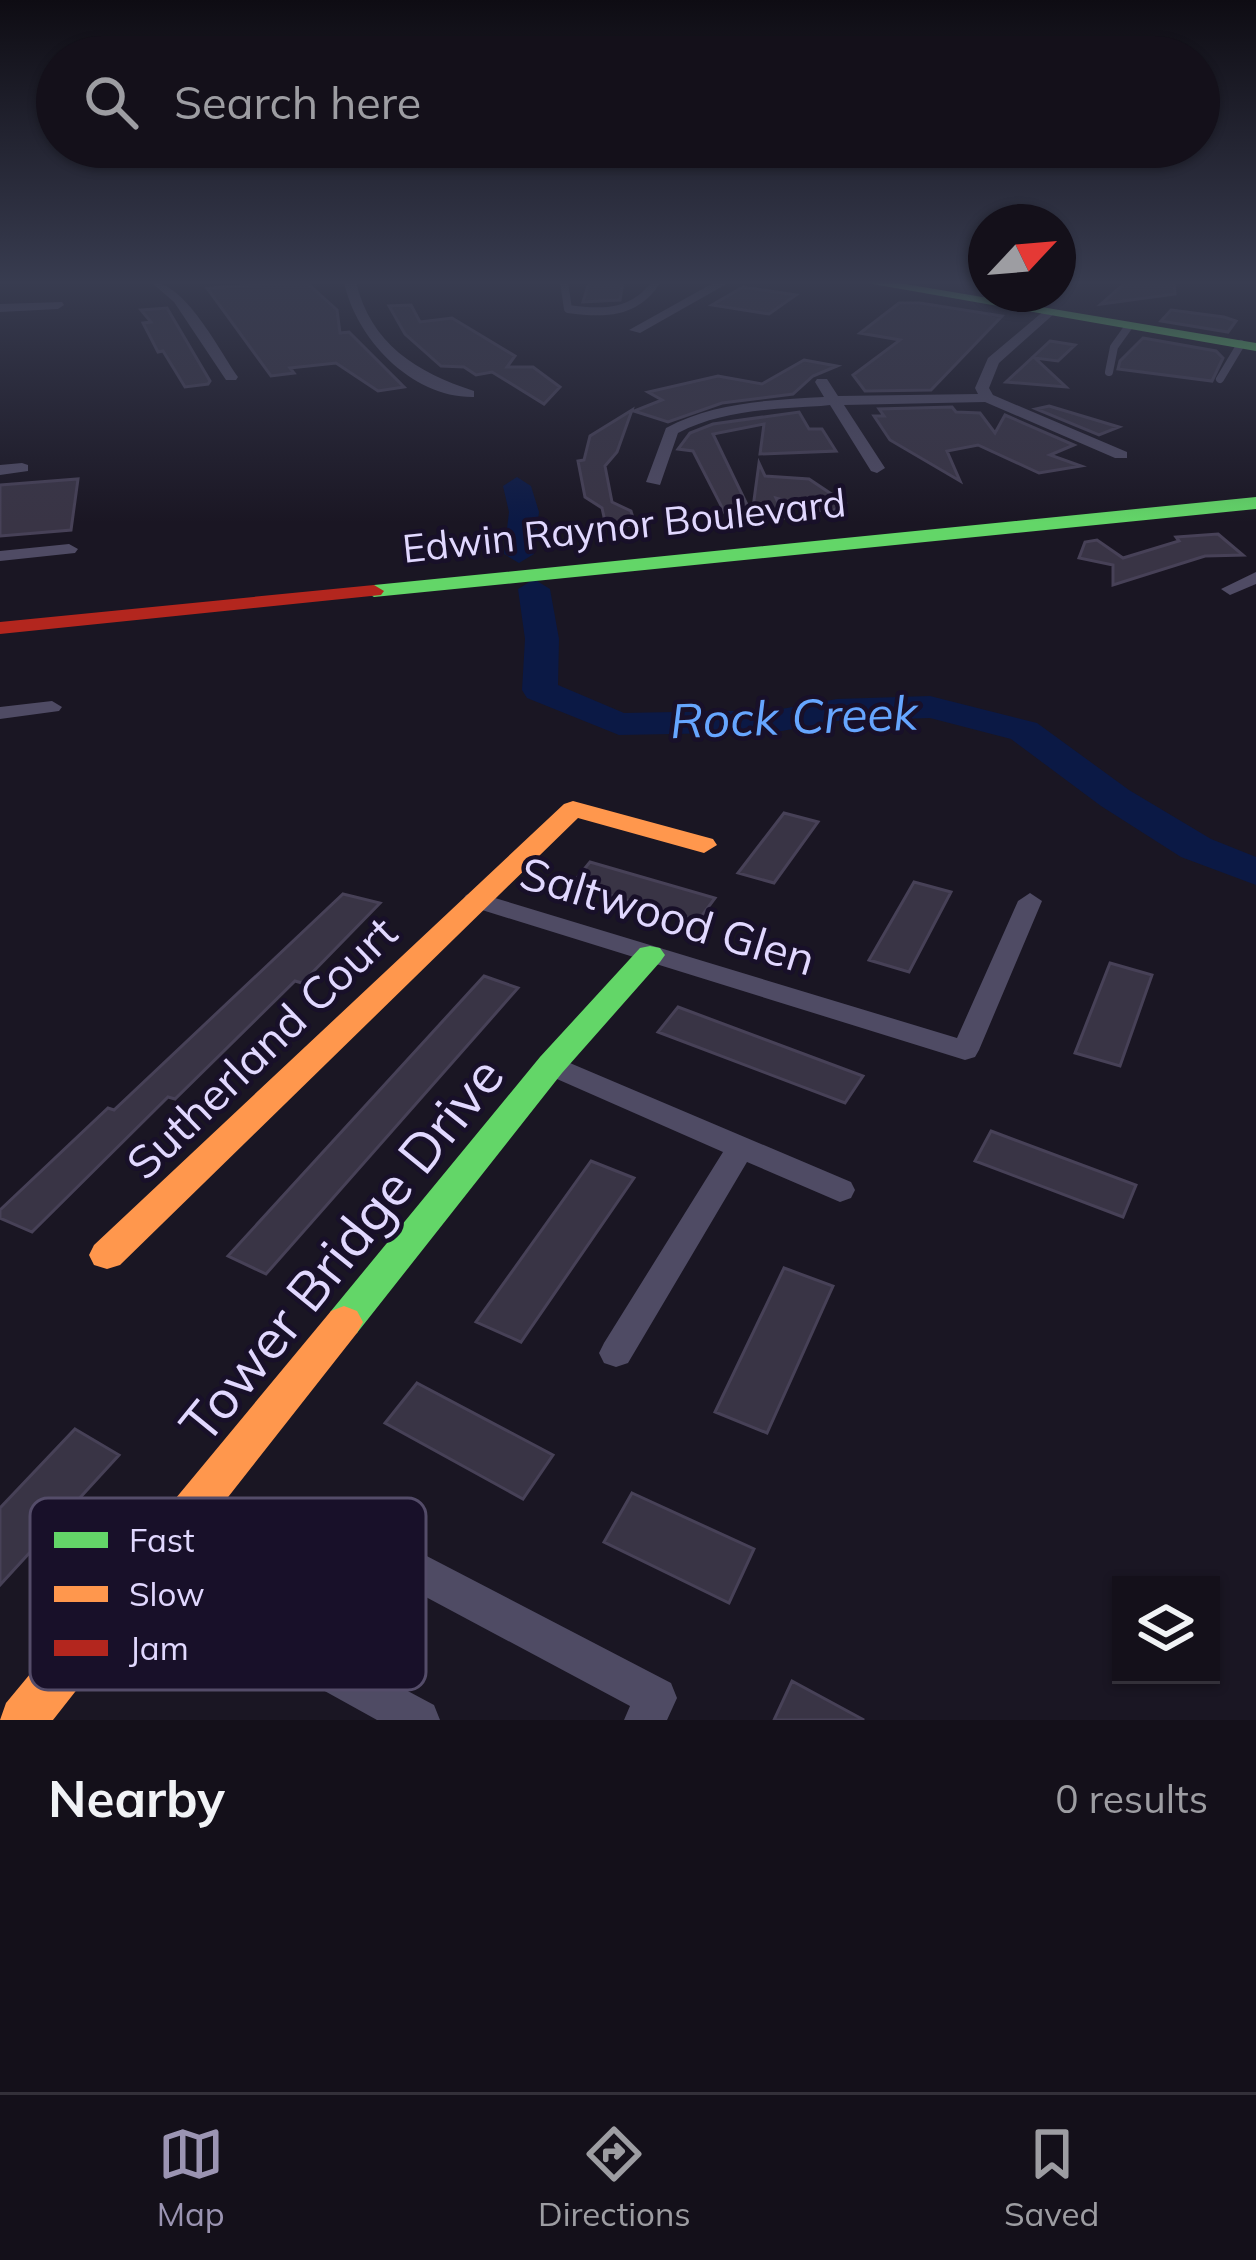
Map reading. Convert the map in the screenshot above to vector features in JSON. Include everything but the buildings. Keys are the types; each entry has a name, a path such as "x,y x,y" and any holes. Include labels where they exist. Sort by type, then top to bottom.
{"street":[{"path":"222,362 231,376"},
{"path":"399,362 469,394"},
{"path":"987,398 982,388 992,362"},
{"path":"822,382 831,403 878,468"},
{"path":"654,482 671,431 678,424 743,409 831,403 987,398 1121,454"},
{"path":"0,470 22,468"},
{"name":"Edwin Raynor Boulevard","path":"0,628 1256,502"},
{"path":"0,556 69,549"},
{"path":"1230,589 1256,577"},
{"path":"0,712 52,707"},
{"name":"Saltwood Glen","path":"704,845 573,808 475,900 965,1050 1030,901"},
{"name":"Sutherland Court","path":"106,1255 475,900"},
{"name":"Tower Bridge Drive","path":"202,1498 551,1065 650,955"},
{"path":"551,1065 841,1190"},
{"path":"616,1354 740,1149"},
{"path":"426,1577 656,1698 645,1720"},
{"name":"Tower Bridge Drive","path":"22,1720 46,1690"},
{"path":"364,1690 419,1720"}],"lane":[{"path":"1109,373 1111,362"},
{"path":"1220,379 1234,362"}],"waterway":[{"name":"Rock Creek","path":"517,486 524,512 519,554"},
{"name":"Rock Creek","path":"534,589 542,639 540,690 619,724 776,721 837,710 930,707 1024,731 1115,798 1196,848 1256,872"}],"traffic: fast":[{"path":"374,591 1256,503"},
{"path":"344,1322 551,1065 650,955"}],"traffic: slow":[{"path":"107,1255 573,809 704,845"},
{"path":"202,1498 344,1322"},
{"path":"23,1720 47,1690"}],"traffic: jam":[{"path":"0,628 374,591"}]}
